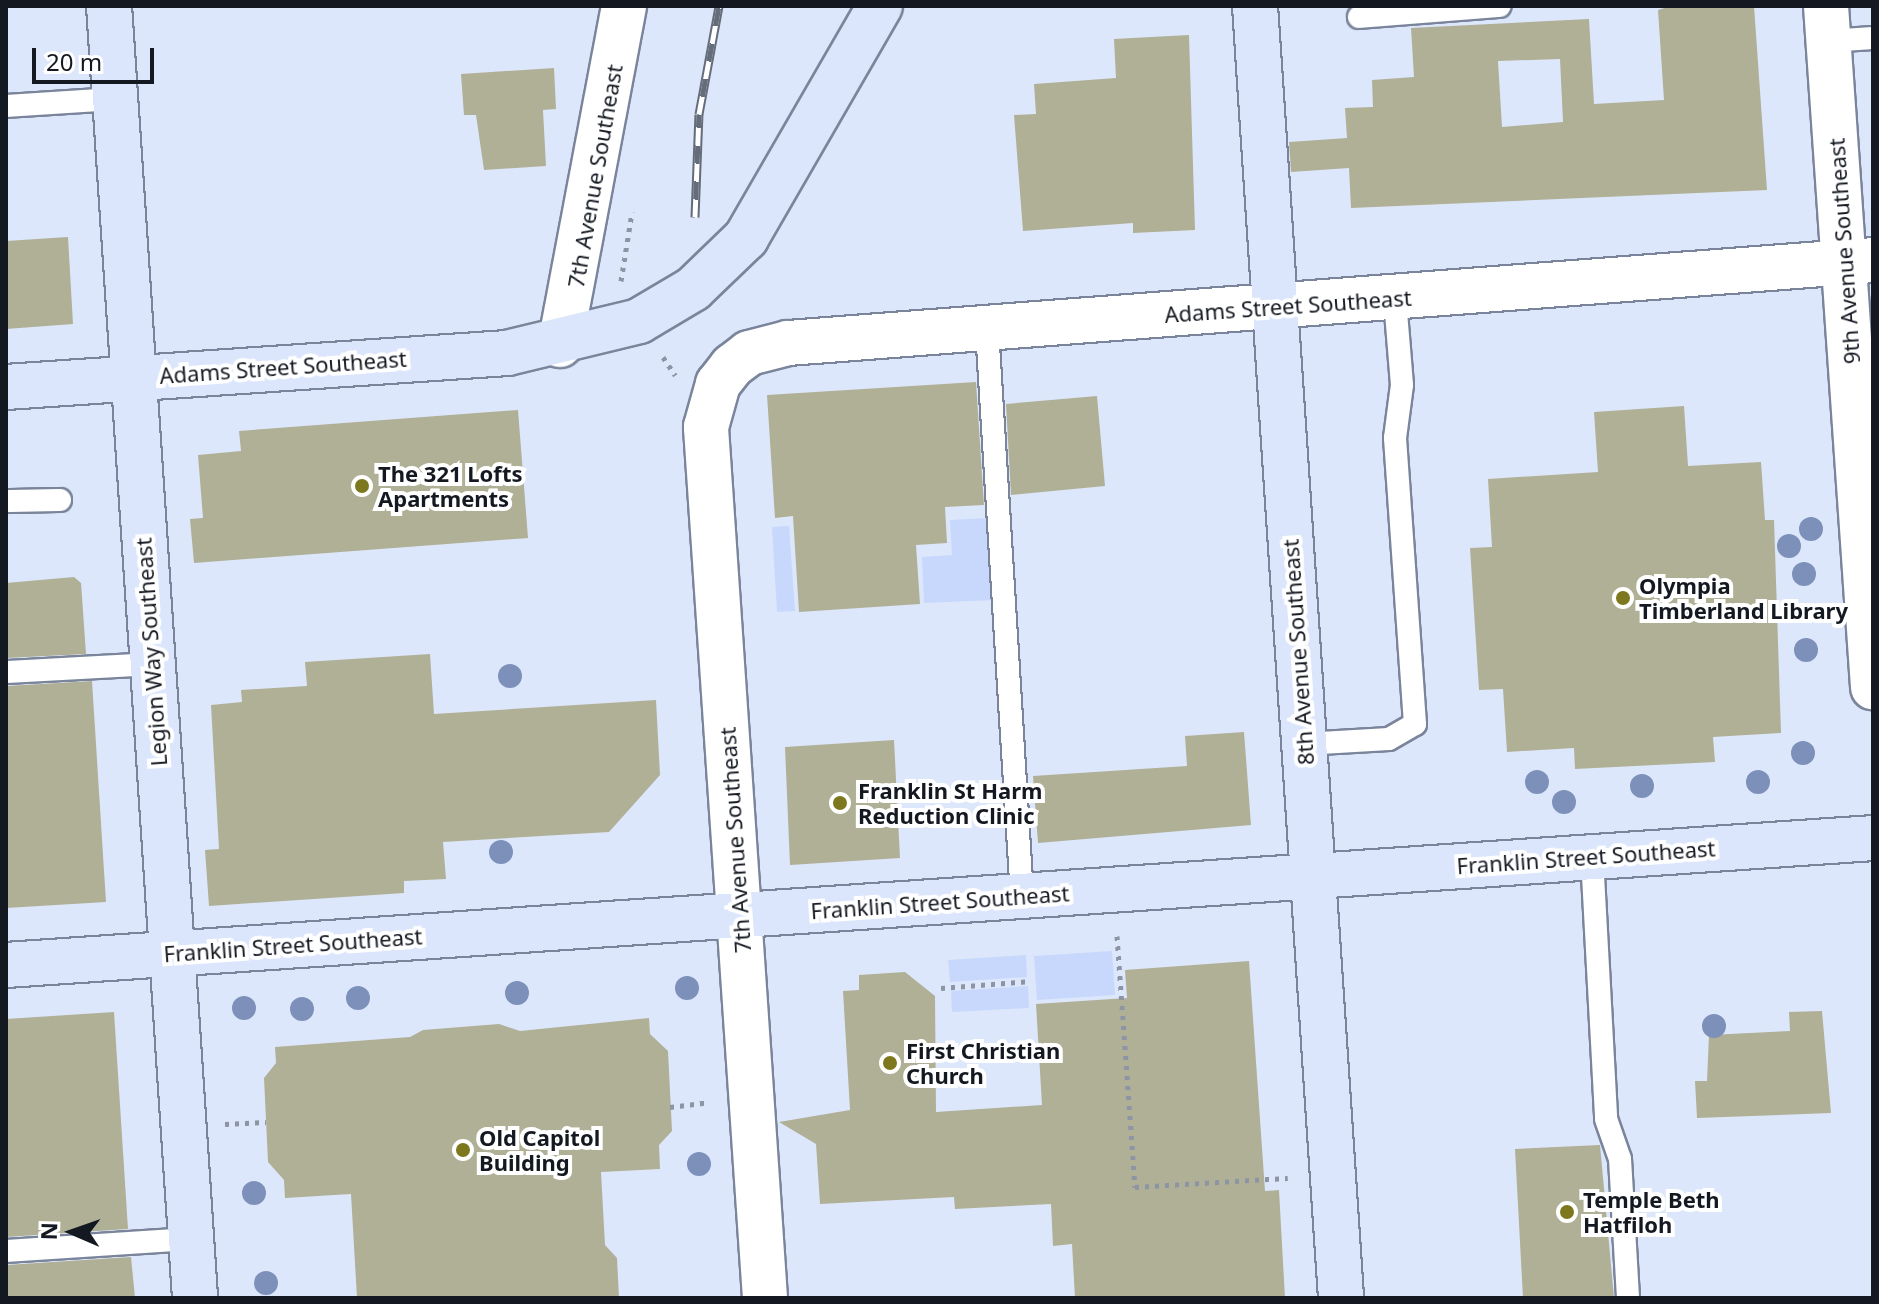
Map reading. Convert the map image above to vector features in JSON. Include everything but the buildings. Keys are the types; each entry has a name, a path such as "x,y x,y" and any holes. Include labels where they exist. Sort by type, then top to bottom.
{"street":[{"name":"Legion Way Southeast","path":"109,6 195,1298"},
{"name":"7th Avenue Southeast","path":"560,345 578,281 624,6"},
{"name":"Adams Street Southeast","path":"6,387 560,345 659,311 746,238 880,6"},
{"name":"8th Avenue Southeast","path":"1255,6 1341,1298"},
{"name":"9th Avenue Southeast","path":"1827,23 1859,261 1873,687"},
{"name":"Adams Street Southeast","path":"698,381 768,346 1859,261"},
{"name":"7th Avenue Southeast","path":"698,381 706,427 765,1298"},
{"name":"Franklin Street Southeast","path":"6,965 1873,838"}],"lane":[{"path":"1359,17 1500,6"},
{"path":"1827,23 1873,38"},
{"path":"6,106 115,99"},
{"path":"1303,744 1389,739 1415,724 1395,438 1402,385 1395,299"},
{"path":"987,329 1022,897"},
{"path":"6,501 60,500"},
{"path":"6,672 152,664"},
{"path":"1592,857 1606,1119 1620,1159 1628,1298"},
{"path":"6,1251 191,1239"}],"path":[{"path":"655,346 698,381"},
{"path":"1117,936 1135,1187 1288,1178"},
{"path":"941,988 1031,981"},
{"path":"670,1107 705,1103"},
{"path":"224,1124 266,1122"}],"shaded area":[{"path":"990,518 995,600 924,603 922,557 952,555 950,520"},
{"path":"789,526 795,611 777,612 772,527"},
{"path":"1112,951 1115,995 1037,1000 1034,956"},
{"path":"1026,955 1027,977 950,982 948,960"},
{"path":"1028,986 1029,1008 952,1012 951,991"}],"railway":[{"path":"695,217 699,114 719,6"}],"place":[{"name":"The 321 Lofts Apartments","path":"362,486"},
{"name":"Olympia Timberland Library","path":"1623,598"},
{"name":"Franklin St Harm Reduction Clinic","path":"840,803"},
{"name":"First Christian Church","path":"890,1063"},
{"name":"Old Capitol Building","path":"463,1150"},
{"name":"Temple Beth Hatfiloh","path":"1567,1212"}]}
